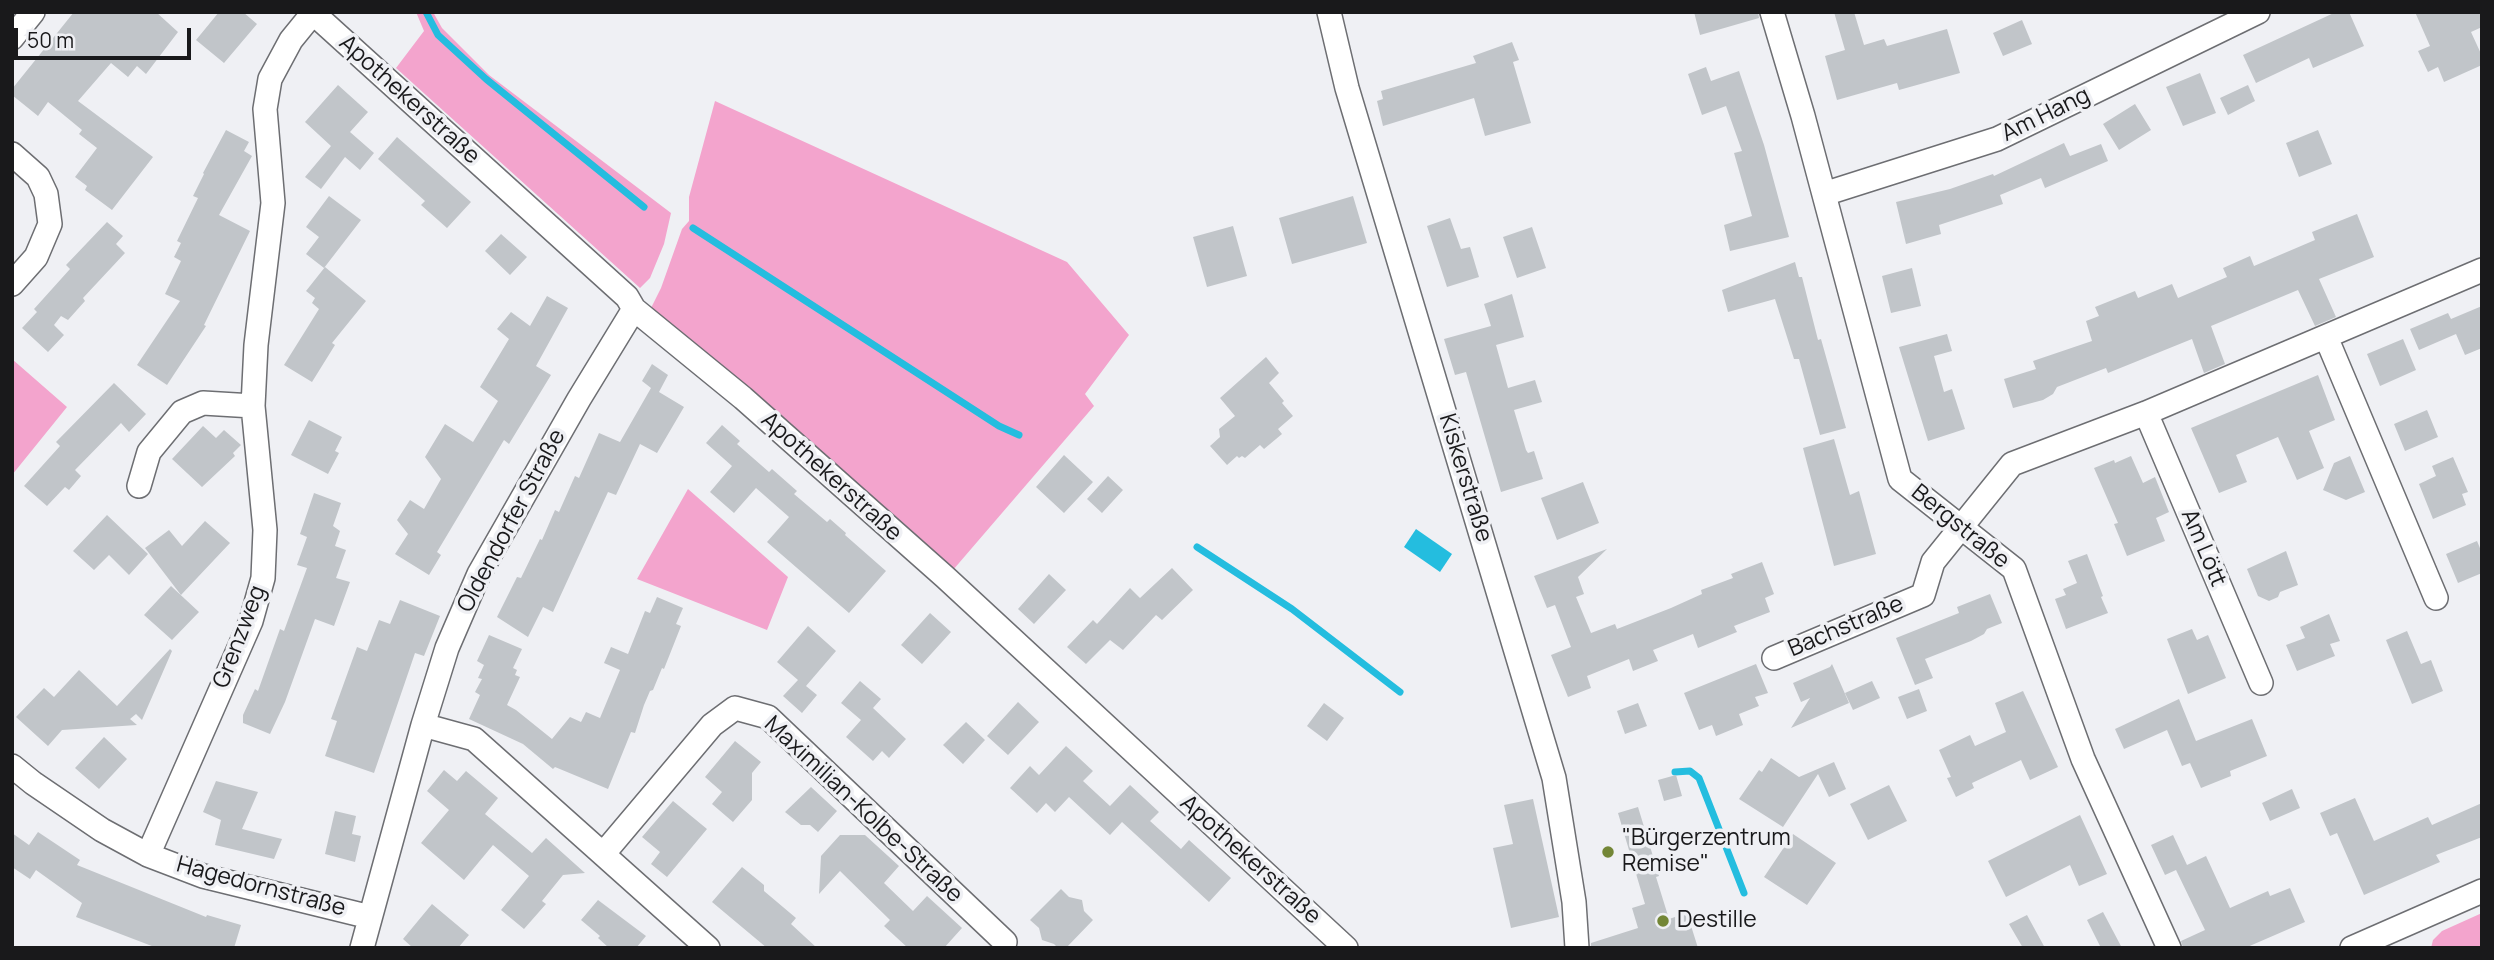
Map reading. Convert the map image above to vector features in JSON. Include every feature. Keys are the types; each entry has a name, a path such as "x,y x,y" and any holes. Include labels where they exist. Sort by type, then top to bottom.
{"street":[{"path":"12,38 33,12"},
{"name":"Kiskerstraße","path":"1329,12 1347,88 1554,778 1574,902 1577,948"},
{"name":"Bergstraße","path":"1772,12 1900,479 2014,569 2083,759 2169,948"},
{"name":"Am Hang","path":"1824,194 1997,139 2258,12"},
{"name":"Apothekerstraße","path":"312,13 627,297 634,309 743,398 945,577 1346,948"},
{"name":"Grenzweg","path":"148,855 251,621 262,578 265,530 253,406 256,345 272,203 265,109 271,79 291,40 312,13"},
{"path":"12,154 38,177 46,194 50,224 36,257 12,284"},
{"path":"1960,527 2012,464 2146,413 2482,270"},
{"name":"Oldendorfer Straße","path":"362,948 423,725 447,648 479,574 634,309"},
{"path":"2326,337 2436,598"},
{"path":"139,486 149,452 182,412 203,403 253,406"},
{"name":"Am Lött","path":"2146,413 2261,683"},
{"name":"Bachstraße","path":"1774,658 1923,595 1933,562 1960,527"},
{"name":"Maximilian-Kolbe-Straße","path":"604,853 712,725 735,708 768,717 1006,946"},
{"path":"423,725 474,739 708,948"},
{"name":"Hagedornstraße","path":"12,766 103,830 148,855 203,876 370,917"},
{"path":"2352,948 2400,939 2482,891"}],"shaded area":[{"path":"416,12 433,12 442,28 489,75 671,213 664,244 650,278 640,288 396,68 424,31"},
{"path":"715,101 1067,262 1129,335 1085,394 1094,406 953,570 649,312 661,288 682,229 689,221 689,197"},
{"path":"12,359 67,407 12,475"},
{"path":"688,489 788,577 767,630 637,579"},
{"path":"2482,913 2482,948 2431,948 2433,940 2442,931"}],"water":[{"path":"1416,529 1452,554 1440,572 1404,547"}],"building":[{"path":"74,12 156,12 178,32 146,74 137,66 128,77 111,63 78,101 153,157 112,210 85,190 87,186 75,177 97,148 79,134 82,130 48,102 38,116 12,95 12,89"},
{"path":"219,12 243,12 257,24 224,63 196,40"},
{"path":"1694,12 1758,12 1759,18 1700,35"},
{"path":"1834,12 1854,12 1864,45 1884,39 1887,46 1947,29 1960,73 1899,90 1897,83 1837,100 1825,56 1845,50"},
{"path":"2336,12 2349,12 2364,46 2313,68 2309,58 2256,83 2243,55"},
{"path":"2415,12 2482,12 2482,27 2471,32 2482,56 2482,65 2444,82 2438,67 2428,72 2418,51 2430,46"},
{"path":"2022,20 2032,44 2003,56 1993,33"},
{"path":"1512,42 1519,60 1513,62 1531,123 1485,136 1474,98 1383,126 1377,101 1383,99 1381,91 1476,63 1473,56"},
{"path":"1706,67 1711,81 1739,71 1764,145 1789,237 1730,251 1724,225 1752,216 1734,153 1742,151 1726,106 1702,115 1688,74"},
{"path":"2200,73 2216,113 2183,126 2166,87"},
{"path":"338,85 368,112 350,132 374,153 360,170 345,157 321,189 305,177 331,146 305,122"},
{"path":"2248,85 2255,101 2228,115 2220,98"},
{"path":"2135,104 2151,130 2119,150 2103,124"},
{"path":"226,130 249,142 244,151 252,156 219,215 250,231 204,325 206,326 167,385 137,365 180,301 165,294 181,261 174,257 181,243 177,241 198,198 193,196 203,173"},
{"path":"2318,130 2332,164 2299,177 2286,143"},
{"path":"397,137 471,202 447,228 421,205 425,201 378,159"},
{"path":"2064,143 2070,156 2101,144 2108,161 2045,188 2041,178 2000,195 2003,204 1939,225 1941,234 1906,244 1896,202 1950,189 1993,174 1994,176"},
{"path":"329,196 361,220 324,268 306,254 319,237 306,227"},
{"path":"1353,196 1367,243 1292,264 1279,218"},
{"path":"2357,214 2374,257 2319,279 2336,317 2315,326 2298,290 2211,326 2225,364 2204,373 2192,339 2108,373 2106,368 2057,387 2053,394 2043,400 2013,408 2004,379 2036,369 2033,361 2092,341 2086,321 2099,316 2095,307 2135,291 2138,298 2172,284 2178,298 2227,277 2223,268 2250,256 2254,266 2315,240 2312,232"},
{"path":"1450,218 1461,249 1470,247 1479,277 1447,287 1427,226"},
{"path":"107,222 123,236 116,244 125,253 83,298 85,301 68,320 61,316 54,325 64,335 48,352 22,328 37,312 34,309 70,269 66,265"},
{"path":"1233,226 1247,276 1207,287 1193,237"},
{"path":"1532,227 1546,268 1517,278 1503,237"},
{"path":"501,234 527,257 510,275 485,251"},
{"path":"1795,262 1799,277 1802,277 1818,340 1821,339 1846,428 1820,435 1799,359 1794,359 1775,299 1728,312 1722,290"},
{"path":"325,267 366,301 332,343 335,345 312,382 284,365 319,309 312,303 315,298 306,291"},
{"path":"1912,268 1921,306 1891,313 1882,276"},
{"path":"1512,294 1524,337 1496,345 1508,388 1535,380 1542,402 1514,410 1526,450 1528,453 1534,451 1543,479 1501,492 1466,372 1455,375 1444,339 1491,326 1484,304"},
{"path":"547,296 568,308 536,366 551,375 509,444 504,440 437,552 441,555 429,575 395,554 408,534 397,520 410,500 424,509 441,479 425,457 445,424 473,442 498,401 480,387 509,339 497,329 511,312 530,326"},
{"path":"2482,306 2482,348 2465,355 2456,334 2419,350 2410,329 2448,313 2451,319"},
{"path":"1947,334 1952,351 1934,356 1944,392 1952,389 1965,429 1928,441 1899,347"},
{"path":"2403,339 2416,370 2380,386 2367,354"},
{"path":"1266,357 1279,373 1269,383 1293,416 1278,429 1282,434 1264,449 1260,445 1245,458 1237,456 1227,465 1210,446 1220,437 1219,429 1235,416 1220,398"},
{"path":"652,364 668,375 659,392 684,407 657,453 640,444 616,495 608,492 553,612 543,607 528,637 497,617 517,577 521,578 540,539 542,540 555,510 559,512 575,476 579,478 599,433 620,442 651,388 642,381"},
{"path":"2318,375 2335,420 2309,431 2324,468 2297,480 2278,437 2236,455 2247,482 2219,493 2191,428"},
{"path":"114,383 146,414 129,432 121,423 75,470 81,476 69,490 65,487 47,506 24,486 60,446 56,442"},
{"path":"2427,410 2438,437 2405,451 2394,424"},
{"path":"309,420 342,437 335,451 339,453 328,474 291,455"},
{"path":"722,425 740,441 737,444 769,472 772,469 797,491 794,494 827,522 830,519 886,571 849,613 767,542 789,517 756,488 734,513 710,492 732,466 706,443"},
{"path":"203,426 216,438 224,430 241,445 233,453 235,456 202,487 172,459"},
{"path":"1834,439 1850,495 1859,491 1876,554 1834,566 1803,448"},
{"path":"1064,455 1093,482 1064,513 1036,487"},
{"path":"2131,456 2143,483 2155,477 2169,512 2156,518 2165,541 2127,556 2114,524 2118,523 2094,468"},
{"path":"2350,456 2365,492 2346,500 2323,490 2334,463"},
{"path":"2453,457 2468,492 2462,494 2466,505 2433,519 2419,484 2436,476 2432,466"},
{"path":"1108,476 1123,490 1102,513 1087,499"},
{"path":"1583,482 1599,523 1557,540 1541,498"},
{"path":"314,493 341,503 333,526 340,531 335,546 346,550 336,578 350,582 334,626 315,619 285,702 270,734 243,723 243,715 255,689 258,691 280,629 284,631 307,568 297,565 307,537 300,534"},
{"path":"107,515 148,554 129,575 109,555 94,570 73,551"},
{"path":"205,521 230,543 181,595 145,548 169,530 182,546"},
{"path":"2477,541 2482,553 2482,573 2458,583 2446,554"},
{"path":"1607,549 1578,577 1584,594 1576,597 1591,633 1615,624 1617,629 1671,608 1702,594 1701,590 1733,578 1731,574 1762,562 1774,594 1765,598 1770,612 1734,626 1737,632 1698,648 1693,634 1653,650 1658,661 1633,671 1629,659 1587,676 1591,688 1568,697 1551,655 1571,647 1555,605 1547,608 1534,576"},
{"path":"2286,551 2298,585 2280,592 2278,597 2269,601 2258,596 2247,569"},
{"path":"2087,554 2108,613 2066,629 2055,599 2066,595 2063,589 2077,583 2068,561"},
{"path":"1172,568 1193,590 1162,620 1156,615 1123,650 1110,640 1086,664 1067,647 1093,620 1097,624 1130,588 1140,598"},
{"path":"1049,574 1066,590 1034,624 1018,609"},
{"path":"171,586 199,612 172,640 144,615"},
{"path":"1990,594 2002,623 1987,629 1984,634 1971,641 1925,659 1933,678 1915,685 1896,638 1959,613 1957,607"},
{"path":"657,597 683,608 676,624 681,626 664,669 662,668 653,690 650,691 635,733 631,732 608,789 555,767 553,769 523,744 469,719 480,695 475,692 482,679 478,678 484,665 477,661 489,635 522,649 513,668 517,670 515,675 520,677 507,705 552,739 570,717 581,722 586,712 600,718 620,670 604,663 611,647 628,654 645,611 650,613"},
{"path":"400,600 440,616 424,656 415,653 374,773 325,756 337,721 331,719 357,647 367,651 379,620 390,624"},
{"path":"930,613 951,632 922,664 901,645"},
{"path":"2329,614 2340,641 2330,644 2335,656 2297,671 2286,645 2305,638 2300,627"},
{"path":"808,626 836,651 806,686 817,695 802,713 783,696 798,680 777,662"},
{"path":"2192,629 2197,640 2208,635 2226,678 2188,694 2167,639"},
{"path":"2407,631 2421,664 2431,660 2443,691 2412,704 2386,640"},
{"path":"170,649 172,651 142,720 136,714 130,719 137,725 62,730 48,746 16,717 44,688 54,697 79,670 117,706"},
{"path":"1756,664 1768,693 1755,697 1759,706 1739,714 1743,725 1716,736 1712,725 1699,730 1684,693"},
{"path":"1832,664 1849,703 1791,728 1810,698 1801,702 1793,683"},
{"path":"860,681 881,699 873,708 906,739 889,758 882,751 873,761 846,737 861,720 841,703"},
{"path":"1872,681 1880,698 1853,710 1845,693"},
{"path":"1919,689 1927,711 1907,719 1898,697"},
{"path":"2023,691 2058,767 2030,780 2021,760 1972,783 1974,788 1956,797 1947,778 1951,777 1939,750 1970,735 1975,746 2006,732 1995,703"},
{"path":"2179,699 2196,741 2252,719 2267,756 2230,771 2231,776 2201,788 2190,763 2182,766 2167,730 2124,749 2115,729"},
{"path":"1018,702 1039,722 1008,755 987,736"},
{"path":"1324,703 1344,718 1327,741 1307,726"},
{"path":"1638,703 1647,726 1625,734 1617,711"},
{"path":"966,722 985,740 963,764 943,745"},
{"path":"104,737 127,759 99,789 75,768"},
{"path":"735,741 761,762 752,773 752,800 733,822 712,804 722,792 705,777"},
{"path":"1066,746 1093,771 1083,781 1110,806 1130,785 1159,812 1150,821 1181,849 1189,840 1231,878 1209,902 1122,822 1110,835 1069,797 1055,812 1046,803 1037,813 1010,788 1030,766 1039,775"},
{"path":"1771,758 1799,777 1834,762 1846,789 1829,797 1818,774 1783,827 1739,799"},
{"path":"444,770 457,781 466,771 498,798 485,814 532,853 546,838 585,873 563,875 542,901 546,904 524,929 501,910 529,876 493,845 464,880 421,843 449,810 427,791"},
{"path":"1676,775 1682,796 1664,801 1658,780"},
{"path":"216,781 258,792 242,829 282,839 274,859 215,845 221,820 203,812"},
{"path":"1889,785 1907,821 1868,840 1850,804"},
{"path":"811,787 837,811 818,832 810,825 801,825 785,812"},
{"path":"2292,789 2300,808 2270,821 2262,803"},
{"path":"2355,798 2374,841 2428,817 2432,825 2482,803 2482,837 2436,855 2440,862 2364,895 2337,833 2330,836 2320,813"},
{"path":"1533,799 1559,917 1511,928 1493,848 1513,844 1504,805"},
{"path":"673,801 707,829 667,877 651,864 660,852 642,837"},
{"path":"1638,807 1669,919 1687,913 1698,948 1591,948 1591,943 1638,928 1632,908 1645,904 1618,813"},
{"path":"335,811 356,816 352,834 361,836 355,862 325,854"},
{"path":"2080,815 2107,874 2079,886 2070,865 2006,897 1988,861"},
{"path":"38,832 80,860 77,865 206,917 207,915 241,925 234,948 157,948 76,917 82,903 36,870 30,879 12,867 12,833 29,845"},
{"path":"1793,834 1836,863 1807,905 1764,877"},
{"path":"840,835 865,835 899,866 884,883 913,911 927,896 962,928 944,948 908,948 884,926 890,920 840,871 819,894 821,856"},
{"path":"2173,835 2187,865 2206,856 2230,908 2268,891 2270,896 2290,888 2305,922 2245,948 2183,948 2181,941 2205,930 2176,870 2165,875 2151,845"},
{"path":"742,867 764,885 764,891 796,918 791,924 817,948 767,948 712,902"},
{"path":"1061,889 1069,897 1082,900 1084,911 1093,920 1066,948 1058,948 1042,940 1039,928 1030,920"},
{"path":"598,900 646,936 636,948 609,948 598,938 600,936 581,920"},
{"path":"432,904 469,935 458,948 413,948 403,939"},
{"path":"2103,912 2122,948 2101,948 2087,920"},
{"path":"2027,915 2045,948 2023,948 2009,924"}],"waterway":[{"path":"426,12 438,35 486,79 644,207"},
{"path":"693,228 999,426 1019,435"},
{"path":"1197,547 1292,609 1400,692"},
{"path":"1675,772 1690,771 1699,778 1744,893"}],"place":[{"name":"\"Bürgerzentrum Remise\"","path":"1608,852"},
{"name":"Destille","path":"1663,921"}]}
